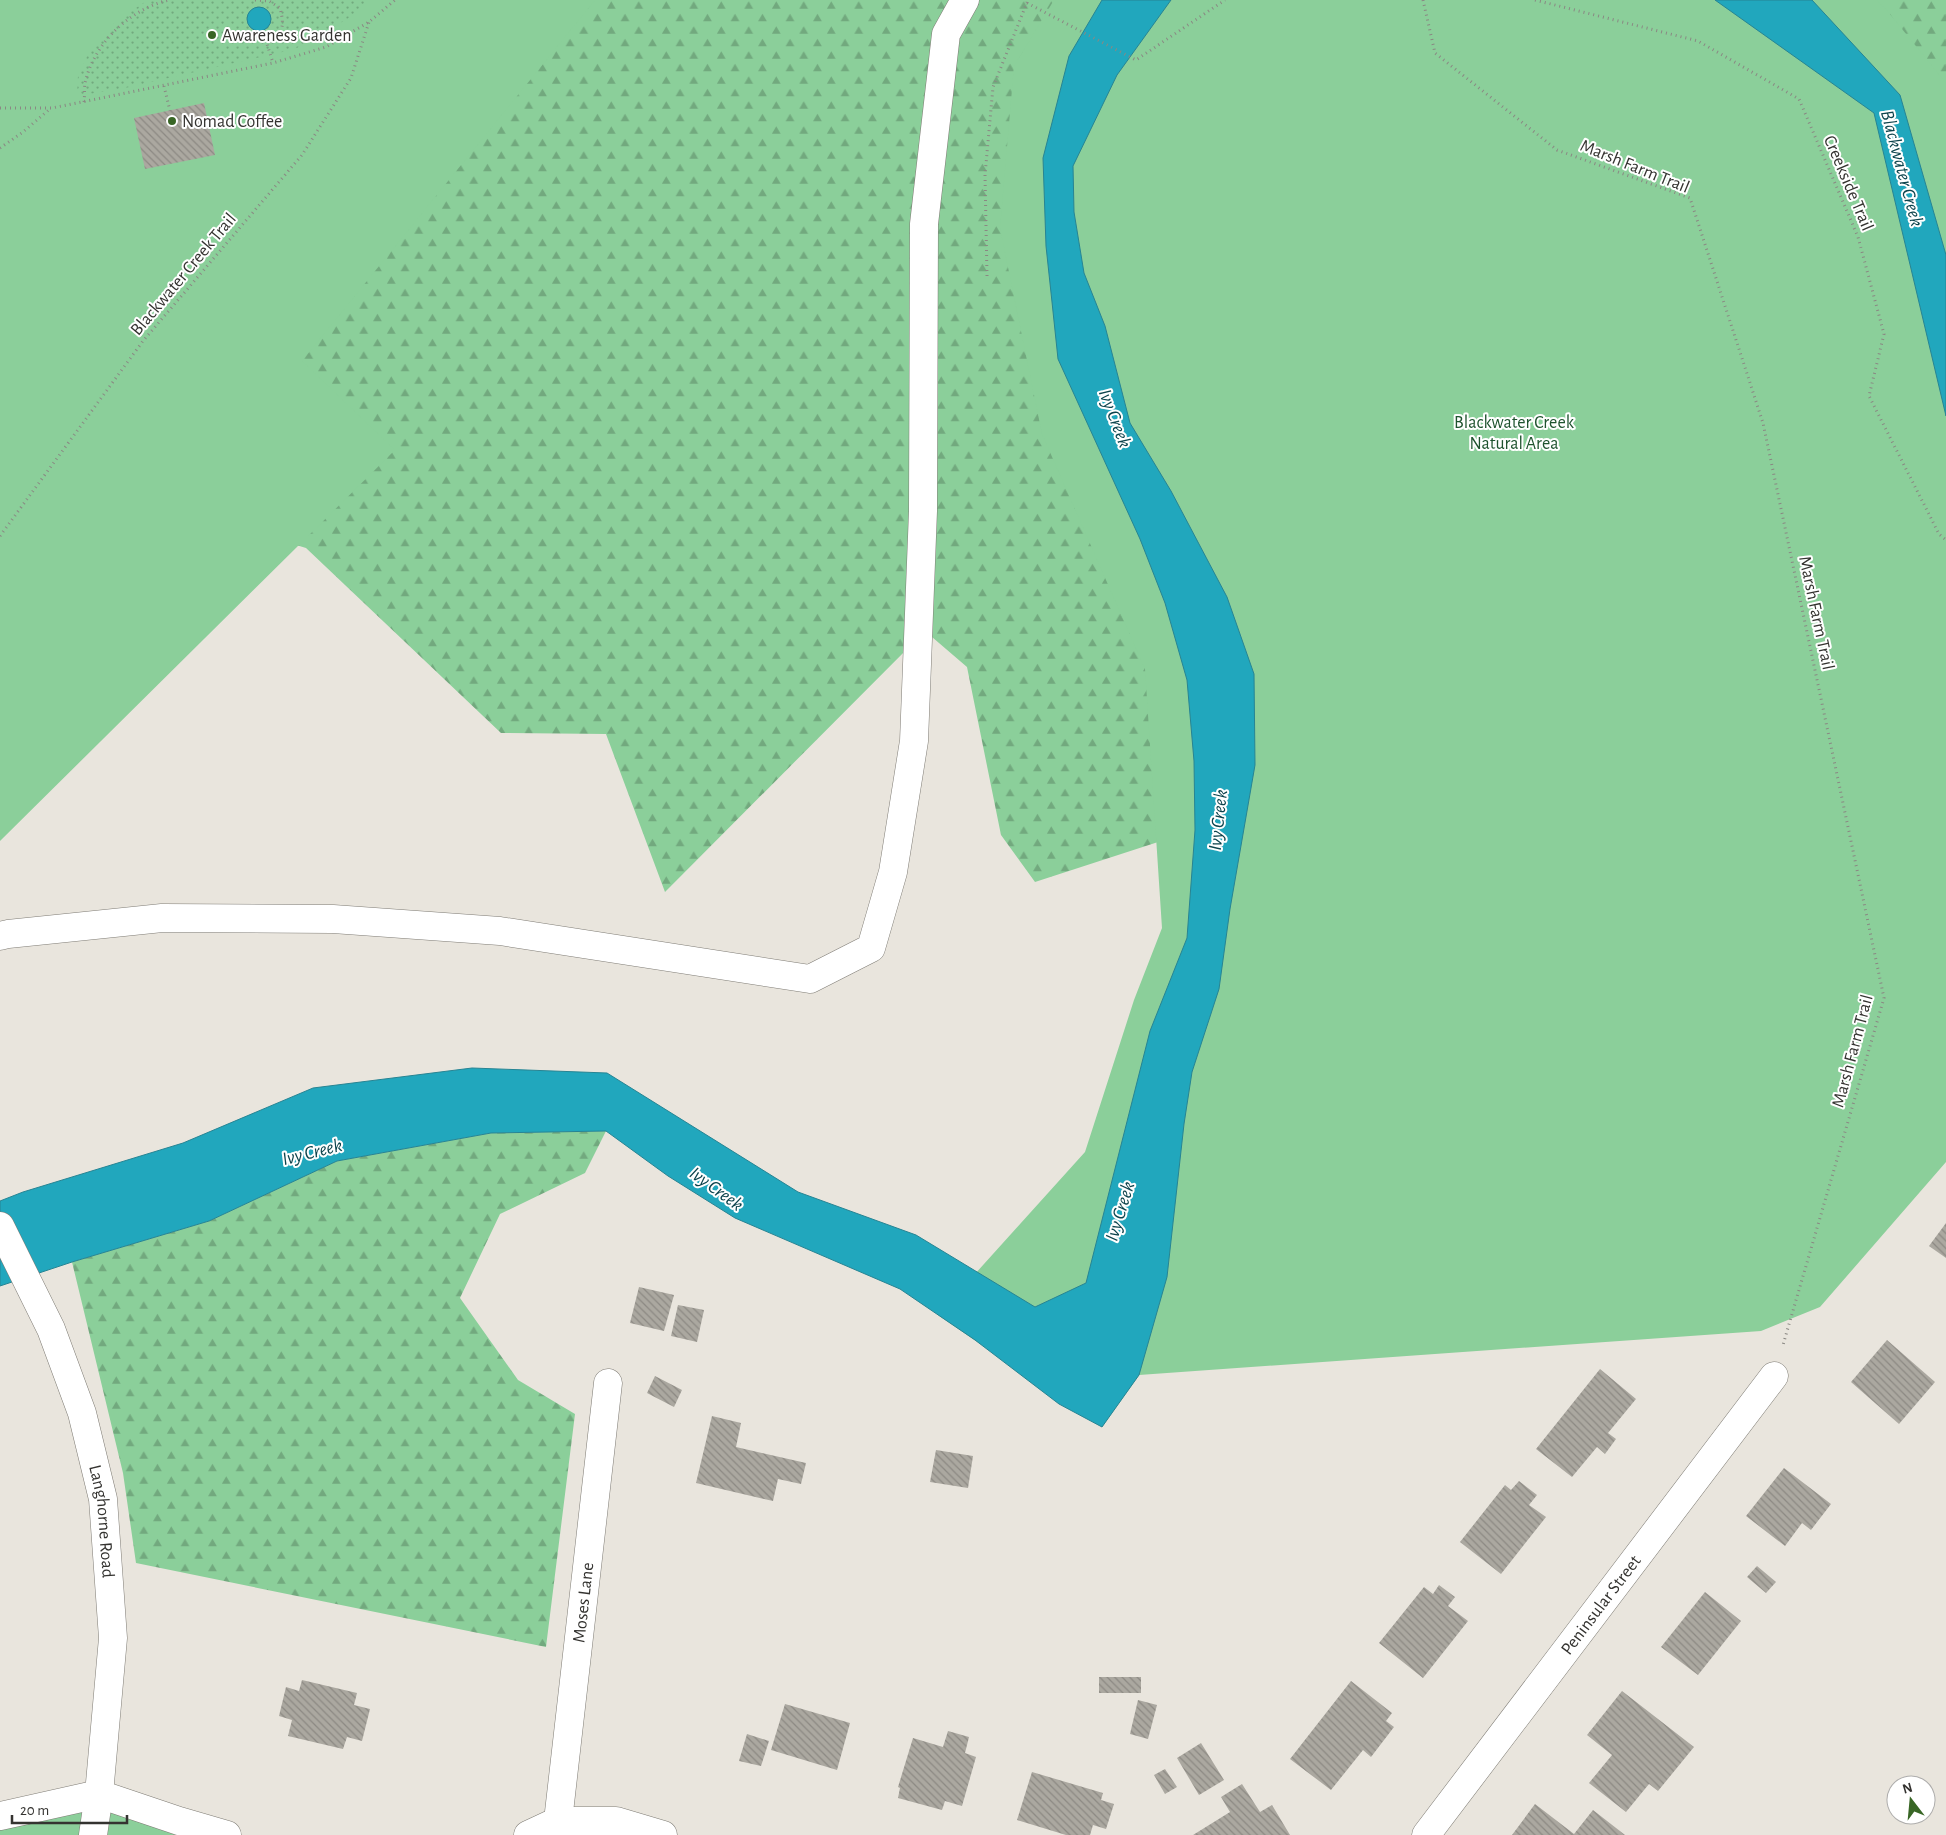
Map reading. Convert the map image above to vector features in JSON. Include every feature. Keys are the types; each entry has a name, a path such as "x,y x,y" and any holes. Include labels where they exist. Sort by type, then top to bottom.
{"street":[{"path":"0,936 162,918 334,919 500,931 810,979 872,948 893,872 914,741 923,511 924,224 946,34 965,0"},
{"name":"Langhorne Road","path":"0,1226 51,1329 82,1413 103,1499 113,1638 99,1794 93,1832"},
{"name":"Peninsular Street","path":"1426,1835 1774,1376"},
{"name":"Moses Lane","path":"558,1821 608,1383"},
{"path":"0,1816 99,1794 227,1835"},
{"path":"528,1835 558,1821 616,1821 663,1835"}],"path":[{"path":"84,102 85,84 95,56 122,22 160,2 169,0"},
{"path":"255,0 269,1 280,8 283,21 281,32 267,44 273,63"},
{"path":"0,108 52,108 273,63 326,46 369,22 395,0"},
{"path":"987,276 985,175 993,87 1027,1 1136,60 1225,0"},
{"name":"Marsh Farm Trail","path":"1423,0 1435,54 1557,150 1690,198 1763,423 1884,998 1774,1376"},
{"name":"Creekside Trail","path":"1535,0 1698,41 1799,99 1858,237 1884,334 1869,396 1939,534 1946,540"},
{"name":"Blackwater Creek Trail","path":"0,536 143,341 302,155 351,78 369,22"},
{"path":"164,86 170,111"},
{"path":"0,148 52,108"}],"green space":[{"path":"0,0 595,0 302,361 395,450 0,841"},
{"name":"Awareness Garden","path":"148,0 371,0 347,19 295,49 125,88 77,96 78,76 89,52 116,21"},
{"path":"396,0 1102,0 1195,830 1035,882 1001,835 967,667 925,631 665,892 606,734 501,733 306,548 200,516"},
{"name":"Blackwater Creek Natural Area","path":"1054,0 1877,0 1946,83 1946,1162 1820,1307 1761,1331 1139,1375 1102,1427 938,1315 1085,1152 1134,1000 1162,928 1145,669 1042,434 1000,228 1014,66"},
{"path":"1812,0 1946,0 1946,255"},
{"path":"606,1131 585,1173 500,1214 460,1298 518,1380 575,1414 546,1647 136,1563 123,1473 72,1262 209,1221 337,1161 491,1133"},
{"path":"99,1794 227,1835 0,1835 0,1816"}],"water":[{"name":"Ivy Creek","path":"1102,0 1171,0 1117,75 1073,166 1074,212 1084,273 1105,326 1130,423 1171,491 1227,597 1254,674 1255,765 1230,909 1219,989 1192,1072 1184,1124 1167,1277 1139,1375 1102,1427 1059,1404 975,1340 900,1289 735,1218 668,1176 606,1131 491,1133 337,1161 209,1221 72,1262 0,1286 0,1201 23,1192 183,1143 313,1088 472,1068 607,1073 798,1192 916,1235 1035,1307 1086,1283 1150,1031 1187,938 1195,830 1194,761 1187,680 1165,603 1140,539 1058,359 1046,246 1043,158 1069,56"},
{"name":"Blackwater Creek","path":"1715,0 1812,0 1900,95 1946,255 1946,416 1874,113"},
{"path":"259,7 268,10 271,19 268,28 259,31 250,28 247,19 250,10"}],"building":[{"path":"204,103 215,155 145,169 134,118"},
{"path":"1946,1223 1946,1258 1929,1246"},
{"path":"639,1287 674,1295 664,1331 630,1323"},
{"path":"678,1305 704,1310 697,1342 671,1336"},
{"path":"1887,1340 1935,1382 1899,1424 1851,1382"},
{"path":"1600,1369 1636,1399 1608,1433 1616,1439 1605,1454 1597,1447 1572,1477 1536,1449"},
{"path":"655,1376 682,1390 674,1407 647,1393"},
{"path":"712,1416 741,1423 736,1447 806,1463 801,1484 778,1479 773,1501 696,1483"},
{"path":"936,1450 973,1456 968,1488 930,1482"},
{"path":"1784,1468 1831,1504 1811,1530 1802,1523 1785,1546 1746,1516"},
{"path":"1519,1481 1537,1495 1529,1505 1546,1517 1501,1574 1460,1542 1505,1485 1511,1490"},
{"path":"1757,1566 1776,1582 1766,1593 1747,1577"},
{"path":"1439,1585 1455,1597 1448,1606 1468,1621 1423,1678 1379,1643 1424,1587 1433,1594"},
{"path":"1705,1592 1741,1621 1698,1675 1661,1647"},
{"path":"1099,1677 1141,1677 1141,1693 1099,1693"},
{"path":"302,1680 357,1693 354,1705 370,1709 362,1741 347,1737 343,1749 288,1736 292,1720 279,1716 286,1687 299,1691"},
{"path":"1351,1681 1392,1713 1386,1721 1394,1727 1371,1757 1363,1750 1331,1790 1290,1759"},
{"path":"1622,1691 1694,1747 1658,1791 1649,1784 1626,1812 1589,1783 1612,1755 1587,1735"},
{"path":"1138,1700 1157,1705 1148,1739 1130,1734"},
{"path":"785,1704 850,1723 837,1770 771,1750"},
{"path":"948,1731 969,1737 965,1753 976,1757 962,1806 945,1801 942,1810 898,1798 900,1788 898,1787 913,1738 943,1747"},
{"path":"747,1734 769,1741 761,1766 739,1761"},
{"path":"1201,1743 1224,1780 1199,1795 1177,1758"},
{"path":"1165,1769 1177,1787 1165,1794 1154,1775"},
{"path":"1032,1772 1103,1793 1101,1800 1114,1804 1106,1829 1093,1825 1090,1835 1066,1835 1017,1820"},
{"path":"1242,1784 1260,1812 1272,1805 1290,1835 1193,1835 1230,1812 1221,1797"},
{"path":"1535,1804 1574,1834 1593,1810 1625,1835 1512,1835"}],"place":[{"name":"Awareness Garden","path":"212,35"},
{"name":"Nomad Coffee","path":"172,121"}]}
